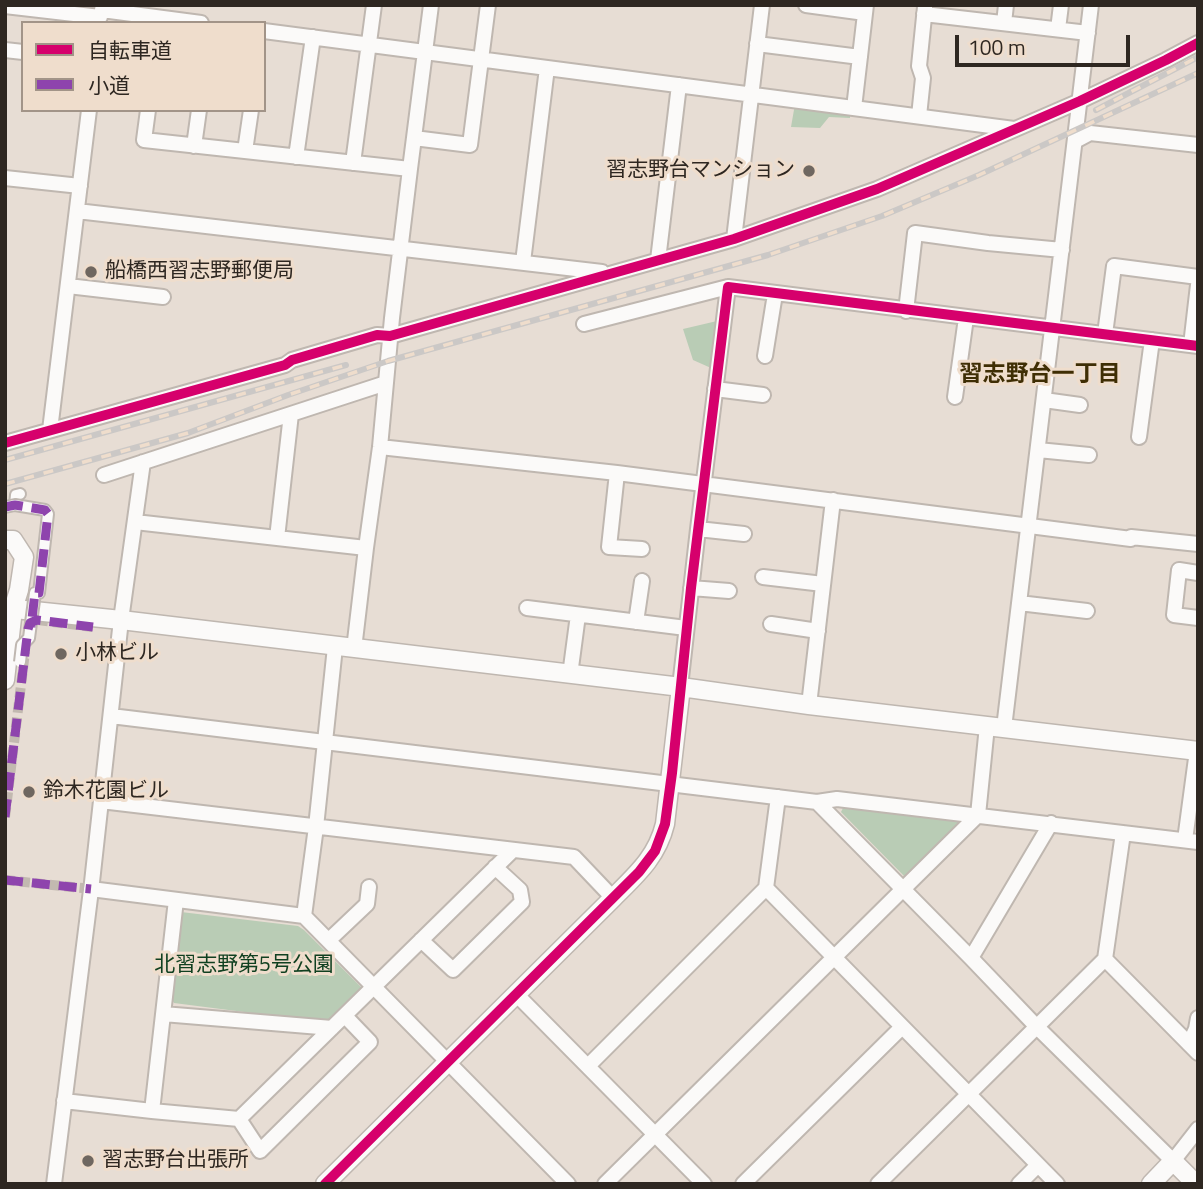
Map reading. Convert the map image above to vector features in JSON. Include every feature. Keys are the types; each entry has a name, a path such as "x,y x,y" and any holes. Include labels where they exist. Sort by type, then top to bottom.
{"street":[{"path":"353,163 374,5"},
{"path":"354,649 431,5"},
{"path":"414,138 470,145 488,5"},
{"path":"734,239 762,5"},
{"path":"806,5 866,9 854,108"},
{"path":"1004,23 1006,5"},
{"path":"1058,29 1061,5"},
{"path":"605,1184 978,815 1019,603 1091,5"},
{"path":"5,6 159,20"},
{"path":"919,116 923,78 919,66 924,10 1088,33"},
{"path":"266,31 1016,129"},
{"path":"296,157 313,37"},
{"path":"5,443 285,365 292,360 377,335 390,335 734,239 877,189 1080,101 1198,43"},
{"path":"757,44 860,57"},
{"path":"523,262 547,68"},
{"path":"658,260 679,85"},
{"path":"50,430 89,112"},
{"path":"148,112 144,140 410,169"},
{"path":"194,146 199,112"},
{"path":"245,151 250,112"},
{"path":"1075,141 1090,133 1198,145"},
{"path":"5,178 80,186"},
{"path":"77,211 611,273"},
{"path":"906,311 915,233 1062,250"},
{"path":"1105,334 1114,266 1198,277"},
{"path":"584,324 729,287 1194,346 1198,285"},
{"path":"68,286 163,297"},
{"path":"325,1184 613,898 650,858 659,843 671,784 686,628 729,287"},
{"path":"765,356 775,294"},
{"path":"955,397 966,318"},
{"path":"1139,437 1152,340"},
{"path":"104,475 386,383"},
{"path":"715,389 763,396"},
{"path":"1044,400 1080,405"},
{"path":"277,538 291,414"},
{"path":"380,447 617,473 1028,526 1198,544"},
{"path":"1038,450 1088,455"},
{"path":"54,1184 121,620 143,462"},
{"path":"617,473 609,547 642,549"},
{"path":"809,705 833,500"},
{"path":"13,502 45,510 48,514 39,593 35,593 29,638 22,645 20,662"},
{"path":"135,522 366,548"},
{"path":"698,529 744,534"},
{"path":"5,540 13,540 24,557 19,590 9,608 5,680"},
{"path":"1198,573 1179,570 1174,615 1198,618"},
{"path":"763,577 823,584"},
{"path":"636,622 642,581"},
{"path":"691,587 729,591"},
{"path":"1019,603 1087,611"},
{"path":"9,608 1197,751 1191,841 837,799 817,802 111,716"},
{"path":"527,608 686,628"},
{"path":"570,675 578,615"},
{"path":"771,624 818,631"},
{"path":"304,916 335,647"},
{"path":"588,1066 766,888 778,797"},
{"path":"101,801 574,857 613,898"},
{"path":"817,802 1037,1027 1196,1184"},
{"path":"971,957 1051,823"},
{"path":"878,1184 1105,959 1123,833"},
{"path":"64,1101 239,1119 513,850"},
{"path":"421,940 453,970 513,911 522,902 520,890 495,867"},
{"path":"329,940 367,904 369,887"},
{"path":"766,888 1057,1184"},
{"path":"91,889 304,916 568,1184"},
{"path":"152,1111 176,900"},
{"path":"1105,959 1193,1048"},
{"path":"516,994 704,1184"},
{"path":"163,1014 332,1028"},
{"path":"239,1119 260,1151 370,1042 345,1016"},
{"path":"1193,1048 1198,1018"},
{"path":"743,1184 902,1027"},
{"path":"1151,1184 1198,1129"},
{"path":"1018,1184 1038,1165"}],"green space":[{"path":"795,104 850,110 850,118 829,117 820,128 791,127"},
{"path":"717,321 711,368 693,360 683,329"},
{"path":"845,804 957,818 960,826 906,878 841,812"},
{"name":"北習志野第5号公園","path":"181,912 298,926 363,989 330,1023 174,1003 171,998"}],"tunnel":[{"path":"28,629 30,623 37,620 93,627"},
{"path":"5,817 25,652"},
{"path":"5,880 91,889"}],"railway":[{"path":"1096,110 1198,57"},
{"path":"5,484 188,433 388,361 768,255 882,216 979,175 1198,73"},
{"path":"5,460 346,365"}],"marked path":[{"path":"5,507 15,505 45,510 48,514 39,593 35,593 31,627"},
{"path":"5,817 30,623 37,620 93,627"},
{"path":"5,880 91,889"}],"cycle path":[{"path":"5,443 285,365 292,360 377,335 390,336 734,239 877,189 1080,101 1198,43"},
{"path":"325,1184 639,872 655,851 665,824 672,773 691,588 728,287 1198,346"}],"place":[{"name":"習志野台マンション","path":"809,171"},
{"name":"船橋西習志野郵便局","path":"91,272"},
{"name":"小林ビル","path":"61,654"},
{"name":"鈴木花園ビル","path":"29,792"},
{"name":"習志野台出張所","path":"88,1161"}],"district":[{"name":"習志野台一丁目","path":"1040,375"}]}
